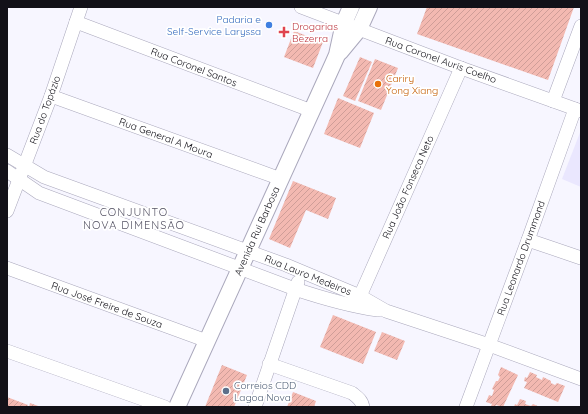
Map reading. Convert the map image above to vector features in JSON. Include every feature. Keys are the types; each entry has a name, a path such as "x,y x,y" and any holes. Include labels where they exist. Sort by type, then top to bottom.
{"main road":[{"name":"Avenida Rui Barbosa","path":"351,7 352,26"},
{"name":"Avenida Rui Barbosa","path":"177,407 337,54 352,26 369,7"}],"street":[{"name":"Rua do Topázio","path":"7,211 51,96 81,7"},
{"name":"Rua Coronel Auris Coelho","path":"301,7 461,68 578,110"},
{"name":"Rua Coronel Santos","path":"76,22 312,111"},
{"path":"553,101 581,26"},
{"name":"Rua João Fonseca Neto","path":"358,301 461,68"},
{"name":"Rua General A Moura","path":"51,96 281,179"},
{"name":"Rua Leonardo Drummond","path":"466,407 578,110"},
{"name":"Rua Lauro Medeiros","path":"7,155 44,177 302,272 358,301 489,345 581,379"},
{"name":"Rua Lauro Medeiros","path":"7,171 39,193 295,289 321,298 358,301"},
{"path":"528,240 581,258"},
{"name":"Rua José Freire de Souza","path":"7,268 207,342"},
{"path":"255,407 302,272"},
{"path":"7,351 165,407"},
{"path":"269,364 352,393 358,397 363,407"}],"shaded area":[{"path":"581,130 581,187 562,179"}],"building":[{"path":"427,7 574,7 548,80 417,34"},
{"path":"294,31 323,42 313,68 284,57"},
{"path":"360,57 372,62 355,101 343,96"},
{"path":"375,59 398,68 381,110 358,101"},
{"path":"338,98 374,113 360,148 324,134"},
{"path":"293,181 336,198 328,219 306,210 290,248 269,239"},
{"path":"333,315 376,332 363,364 320,347"},
{"path":"382,332 405,341 397,360 374,351"},
{"name":"Correios CDD Lagoa Nova","path":"222,365 247,375 234,407 205,407"},
{"path":"501,367 518,375 503,407 496,405 493,407 491,406 492,404 486,402 489,395 492,396 494,390 492,389 500,377 498,375"},
{"path":"530,372 537,375 536,377 542,380 543,377 555,385 557,383 565,386 558,402 524,388 527,382 524,381 525,377 527,378"},
{"name":"Correios CDD Lagoa Nova","path":"293,392 316,401 314,407 287,407"},
{"path":"7,397 28,405 27,407 7,407"},
{"path":"520,399 526,401 525,404 531,406 533,404 540,407 514,407"},
{"path":"30,403 41,407 29,407"}],"place":[{"name":"Padaria e Self-Service Laryssa","path":"269,25"},
{"name":"Drogarias Bezerra","path":"284,32"},
{"name":"Cariry Yong Xiang","path":"378,84"},
{"name":"Correios CDD Lagoa Nova","path":"226,391"}],"district":[{"name":"CONJUNTO NOVA DIMENSÃO","path":"134,218"}]}
